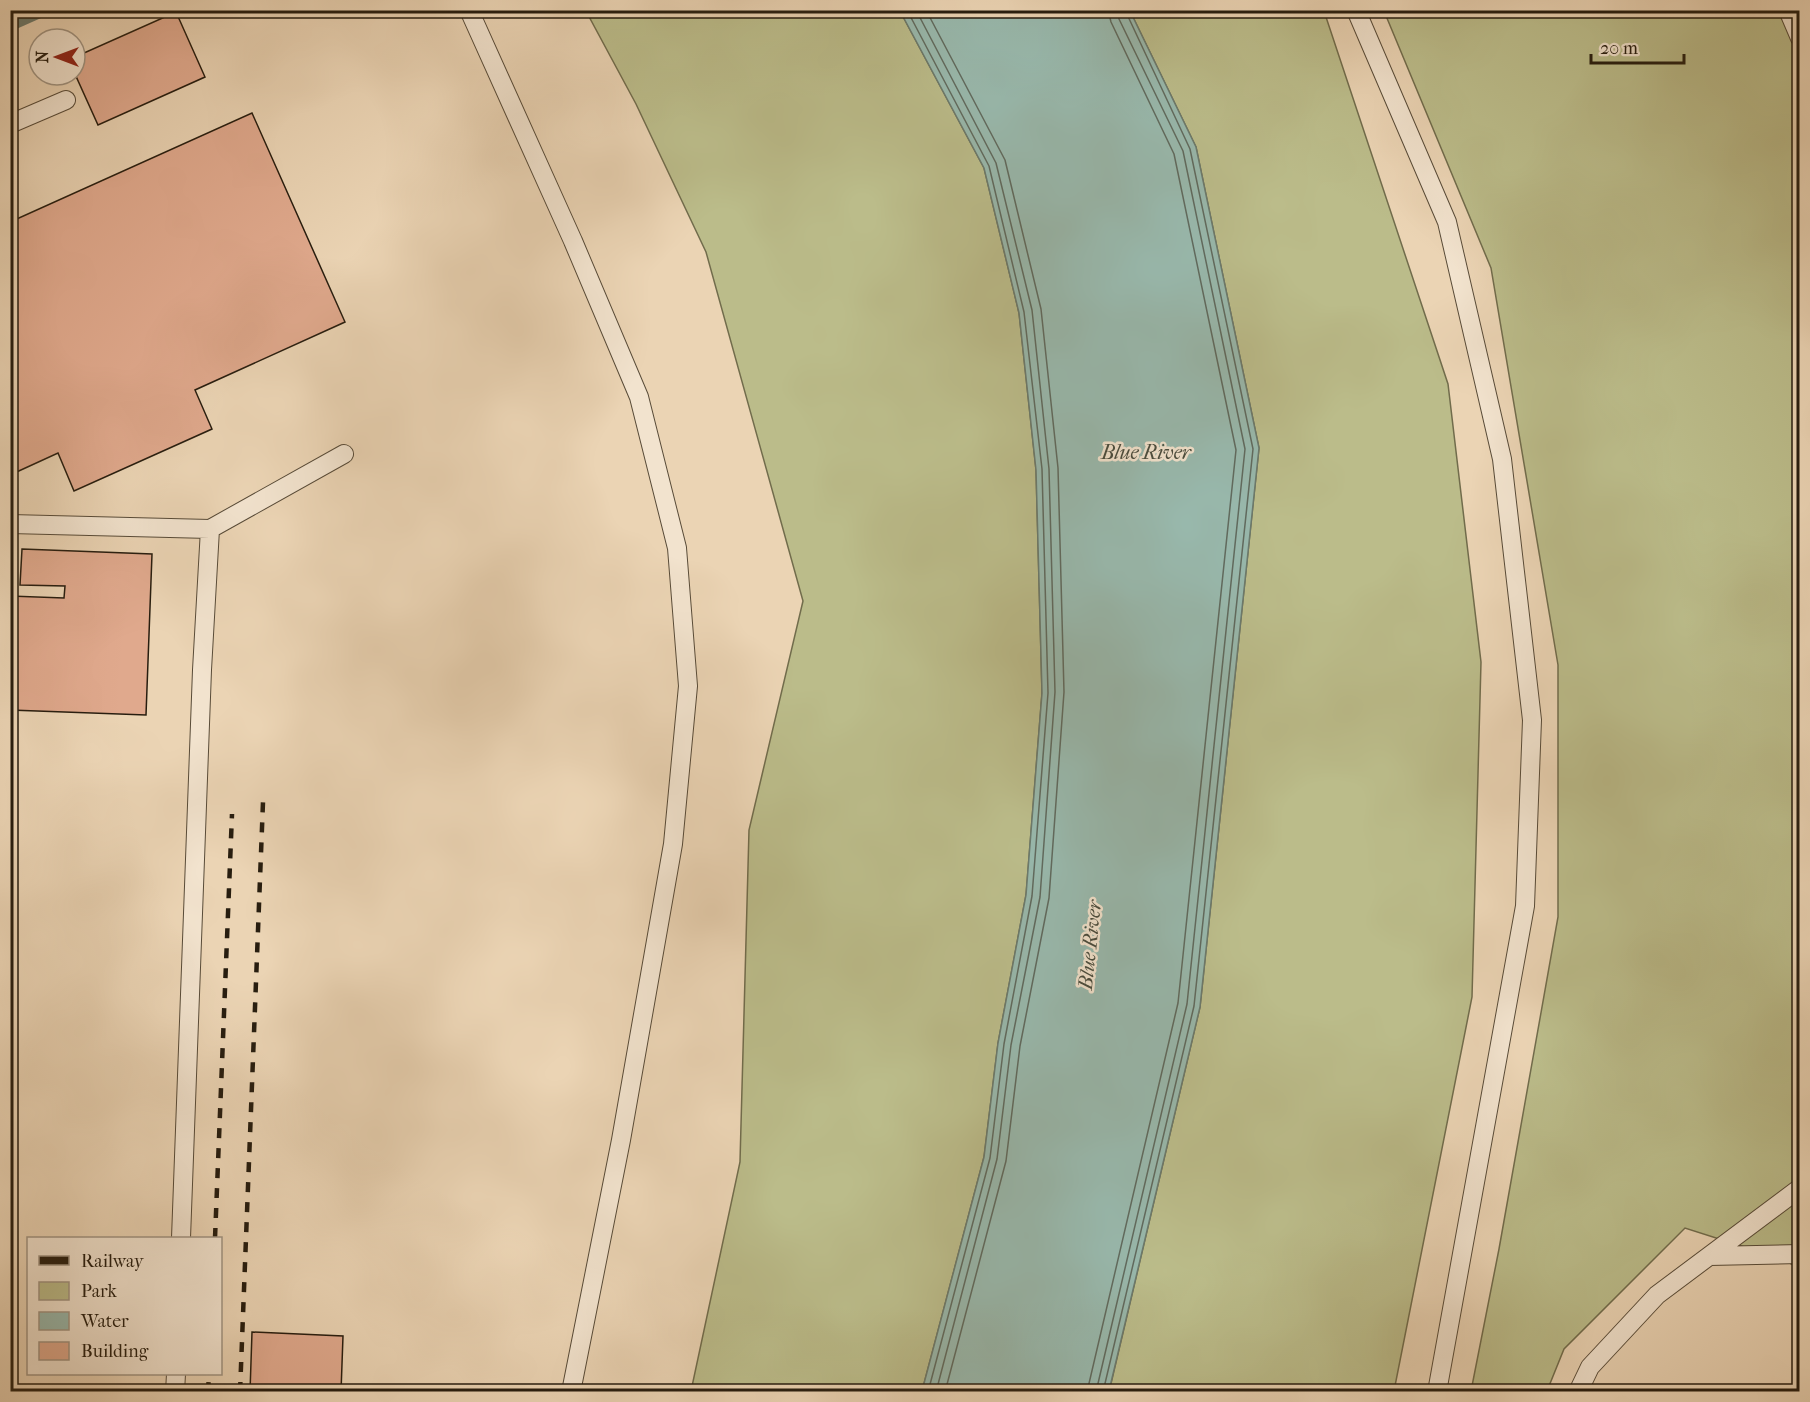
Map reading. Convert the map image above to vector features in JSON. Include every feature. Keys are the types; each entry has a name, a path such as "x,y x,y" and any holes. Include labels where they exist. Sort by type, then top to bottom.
{"lane":[{"path":"469,10 573,241 639,397 677,548 688,686 671,856 621,1140 570,1392"},
{"path":"1356,10 1447,222 1502,459 1532,720 1525,906 1437,1392"},
{"path":"1788,10 1800,38"},
{"path":"10,124 66,100"},
{"path":"10,524 210,529 344,454"},
{"path":"181,1237 202,670 210,529"},
{"path":"1578,1392 1590,1367 1657,1295 1800,1188"},
{"path":"1709,1256 1800,1254"},
{"path":"175,1392 176,1375"}],"green space":[{"path":"586,11 900,11 984,168 1019,313 1036,470 1042,693 1026,895 998,1043 984,1157 922,1391 691,1391 740,1162 749,830 803,601 706,252 636,104"},
{"path":"1130,11 1324,11 1448,384 1481,662 1472,997 1394,1391 1109,1392 1200,1007 1259,448 1196,147"},
{"path":"1384,11 1799,11 1799,1269 1785,1260 1685,1228 1564,1349 1547,1391 1471,1391 1499,1249 1558,917 1558,665 1491,268"}],"water":[{"name":"Blue River","path":"900,11 1130,11 1196,147 1259,448 1200,1007 1109,1391 922,1391 984,1157 998,1043 1026,895 1042,693 1036,470 1019,313 984,168"}],"building":[{"path":"176,12 205,77 98,125 81,87 87,87 87,52"},
{"path":"252,113 345,322 195,390 212,429 74,491 58,453 10,475 10,222"},
{"path":"22,549 152,554 146,715 10,710 10,596 64,598 65,586 20,585"},
{"path":"252,1332 343,1336 341,1392 250,1392"}],"waterway":[{"path":"10,27 46,11"}],"railway":[{"path":"240,1392 263,802"},
{"path":"215,1237 232,814"},
{"path":"208,1392 209,1375"}]}
